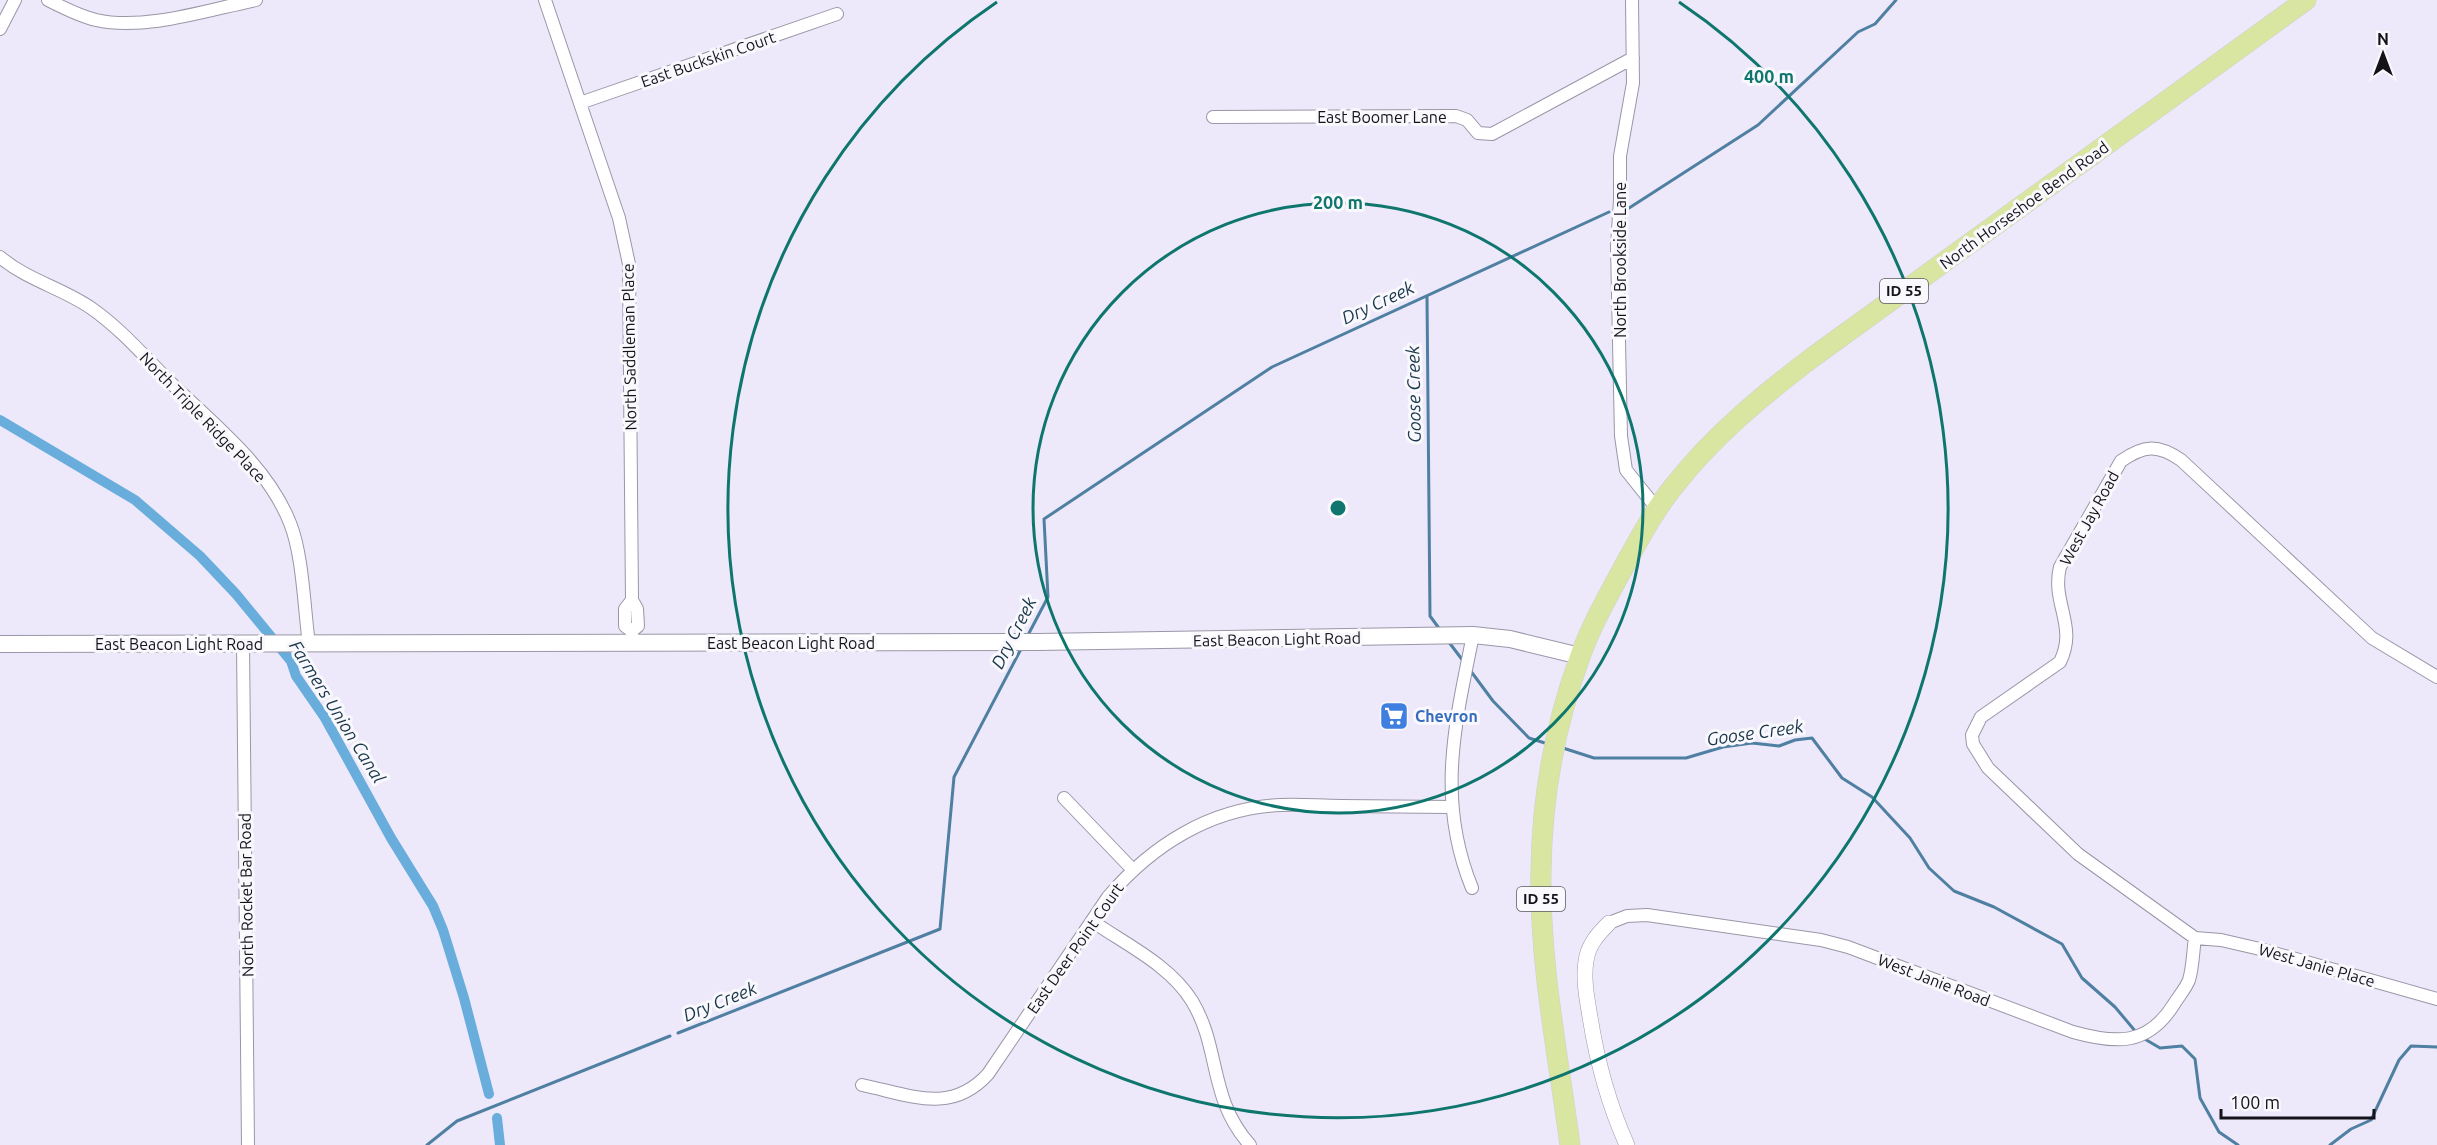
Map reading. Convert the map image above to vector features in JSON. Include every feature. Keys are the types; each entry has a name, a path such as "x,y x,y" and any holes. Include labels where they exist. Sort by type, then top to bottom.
{"highway":[{"name":"North Horseshoe Bend Road","path":"1570,1145 1544,948 1541,867 1545,806 1564,709 1580,656 1617,578 1641,535 1673,487 1725,430 1785,378 2306,0"}],"main road":[{"name":"East Beacon Light Road","path":"0,644 309,644 632,637 1037,642 1473,635 1510,639 1580,656"}],"street":[{"path":"0,29 15,0"},
{"path":"48,0 83,16 106,22 130,23 256,0"},
{"name":"North Saddleman Place","path":"545,0 619,218 629,264 632,600 638,609 638,626 632,637"},
{"name":"North Brookside Lane","path":"1632,0 1633,83 1620,156 1617,246 1621,436 1626,470 1658,510"},
{"name":"East Buckskin Court","path":"580,103 837,14"},
{"name":"East Boomer Lane","path":"1214,117 1456,116 1467,120 1478,133 1491,135 1633,58"},
{"name":"North Triple Ridge Place","path":"0,257 27,276 84,303 112,325 259,469 281,502 291,525 298,555 309,644"},
{"name":"West Jay Road","path":"2195,938 2078,854 1988,768 1973,744 1972,735 1981,717 2060,662 2068,639 2057,580 2060,567 2121,461 2136,451 2152,447 2170,452 2372,638 2437,677"},
{"path":"1472,888 1463,866 1451,807 1454,736 1473,635"},
{"name":"North Rocket Bar Road","path":"248,1145 252,644"},
{"path":"1064,798 1133,870"},
{"name":"East Deer Point Court","path":"862,1085 928,1098 945,1099 969,1091 988,1074 1108,897 1150,854 1195,827 1249,809 1281,805 1451,807"},
{"name":"West Janie Road","path":"1609,923 1627,916 1647,915 1821,940 1848,947 2073,1032 2100,1040 2121,1041 2137,1037 2154,1028 2166,1017 2188,981 2195,938"},
{"path":"1092,921 1172,976 1192,1000 1205,1030 1224,1106 1231,1120 1250,1145"},
{"path":"1609,923 1597,935 1590,947 1585,981 1594,1043 1603,1081 1627,1145"},
{"name":"West Janie Place","path":"2195,938 2221,940 2260,949 2437,999"}],"waterway":[{"name":"Dry Creek","path":"1626,210 1758,125 1858,32 1875,24 1896,0"},
{"name":"Dry Creek","path":"1028,635 1048,597 1044,519 1272,367 1609,212"},
{"name":"Goose Creek","path":"1427,297 1430,616 1441,631"},
{"name":"Farmers Union Canal","path":"0,420 135,500 200,556 236,594 291,661 296,676 325,718 391,838 433,906 443,930 464,998 489,1094"},
{"name":"Goose Creek","path":"1448,641 1464,662"},
{"name":"Dry Creek","path":"678,1033 940,929 954,777 1021,649"},
{"name":"Goose Creek","path":"1470,670 1493,701 1529,738 1548,744"},
{"name":"Goose Creek","path":"1563,748 1594,758 1686,758 1723,747 1752,743 1779,746 1795,740 1812,738 1842,778 1872,797 1910,838 1929,868 1954,891 1994,907 2062,944 2082,978 2115,1007 2136,1032"},
{"name":"Dry Creek","path":"427,1145 457,1121 670,1036"},
{"name":"Goose Creek","path":"2143,1038 2160,1048 2182,1046 2195,1059 2200,1098 2219,1132 2238,1145"},
{"name":"Goose Creek","path":"2330,1145 2351,1129 2371,1120 2399,1060 2411,1046 2437,1047"},
{"name":"Farmers Union Canal","path":"497,1118 500,1145"}],"place":[{"name":"Chevron","path":"1394,716"}]}
